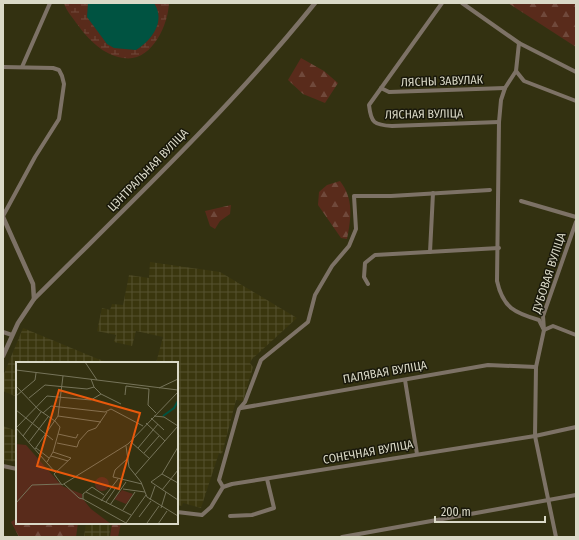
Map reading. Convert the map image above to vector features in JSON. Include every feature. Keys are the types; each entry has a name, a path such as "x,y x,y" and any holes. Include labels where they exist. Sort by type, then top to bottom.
{"street":[{"path":"22,67 50,3"},
{"name":"ЦЭНТРАЛЬНАЯ ВУЛІЦА","path":"3,356 12,336 34,299 187,146 265,62 315,3"},
{"name":"ЛЯСНАЯ ВУЛІЦА","path":"442,3 369,105 370,117 380,126 499,122"},
{"path":"462,3 519,43 576,72"},
{"path":"519,43 516,71 505,88 501,100 499,122 498,281 500,296 517,313 539,320 544,330 553,326 576,335"},
{"path":"3,67 53,68 59,70 64,84 61,114 3,217 33,284 34,299"},
{"path":"516,71 524,81 576,101"},
{"name":"ЛЯСНЫ ЗАВУЛАК","path":"381,88 389,92 505,88"},
{"path":"178,512 202,515 211,507 223,487 219,480 239,409 245,402 261,360 308,322 316,295 332,266 350,246 356,222 354,196 433,194 490,190"},
{"path":"430,252 433,194"},
{"path":"521,201 576,217"},
{"name":"ДУБОВАЯ ВУЛІЦА","path":"556,537 535,436 536,367 544,330 543,316 576,222"},
{"path":"368,284 364,277 366,263 375,255 498,248"},
{"path":"3,332 12,336"},
{"name":"ПАЛЯВАЯ ВУЛІЦА","path":"239,409 246,406 488,365 536,367"},
{"path":"405,380 417,454"},
{"name":"СОНЕЧНАЯ ВУЛІЦА","path":"223,487 417,454 535,436 576,426"},
{"path":"3,466 16,469"},
{"path":"230,516 252,515 274,508 267,479"},
{"path":"342,537 576,495"}],"shaded area":[{"path":"150,262 220,272 297,318 252,359 250,363 253,367 243,401 236,400 222,454 219,453 201,508 183,503 182,506 178,505 178,362 156,362 163,337 136,331 132,346 114,342 116,335 97,331 102,308 110,310 112,304 123,305 129,275 149,278"},
{"path":"23,328 108,362 16,362 16,397 3,391 3,376"},
{"path":"3,426 16,431 16,462 3,460"},
{"path":"86,524 111,524 109,537 84,537"}],"green space":[{"path":"64,3 169,3 168,12 161,32 150,49 142,55 133,58 123,58 109,54 91,41 68,12"},
{"path":"508,3 576,3 576,47"},
{"path":"301,58 324,71 338,83 325,103 303,94 288,80"},
{"path":"340,181 348,195 350,209 350,224 347,239 341,238 318,205 319,192 327,185"},
{"path":"231,205 230,214 220,221 215,229 210,226 205,211"},
{"path":"16,519 16,524 78,524 76,537 19,537 11,522"},
{"path":"112,524 121,524 118,537 110,537"}],"water":[{"path":"88,3 154,3 158,17 156,30 142,46 136,50 114,48 107,44 87,17"}]}
